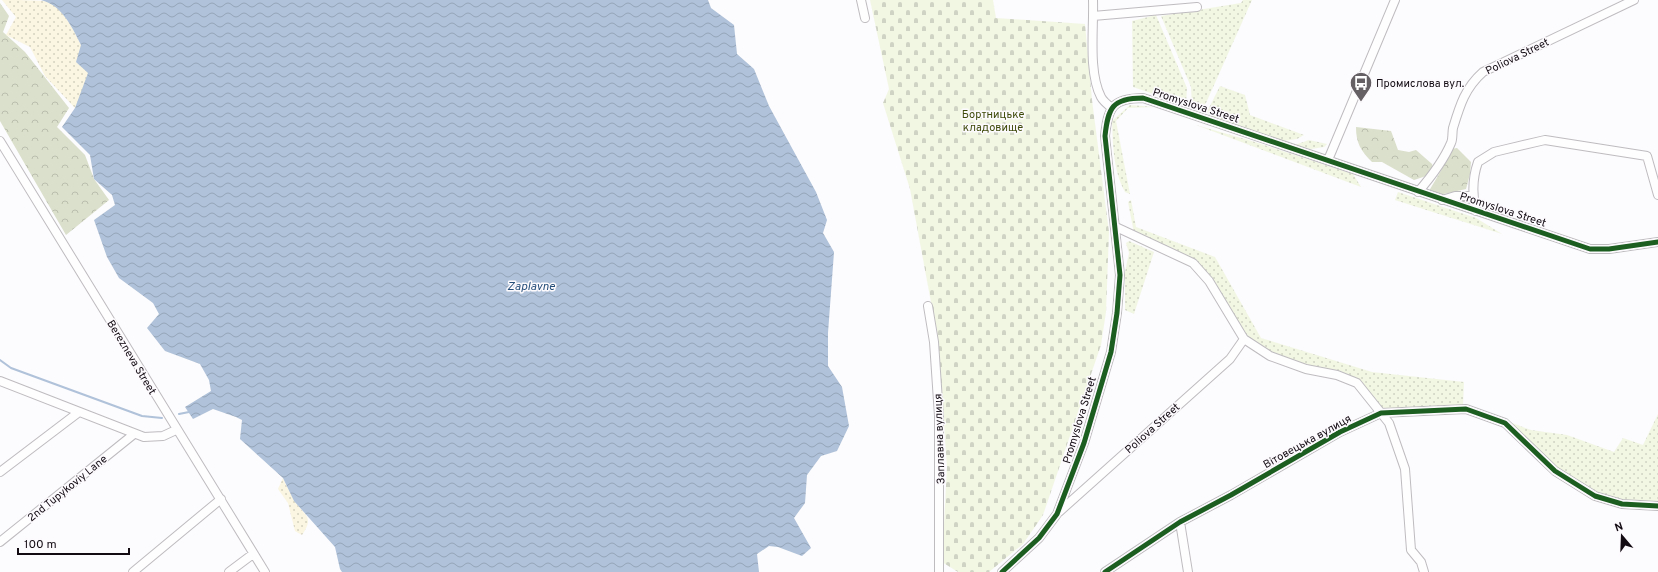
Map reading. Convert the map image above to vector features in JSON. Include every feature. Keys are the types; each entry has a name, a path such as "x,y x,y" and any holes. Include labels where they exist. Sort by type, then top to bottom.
{"street":[{"path":"861,0 865,18"},
{"path":"1093,0 1093,58 1096,83 1101,98 1112,108"},
{"path":"1328,160 1395,0"},
{"name":"Poliova Street","path":"1418,192 1432,177 1447,151 1464,97 1471,83 1477,77 1497,64 1634,0"},
{"path":"1093,16 1196,7"},
{"name":"Promyslova Street","path":"1002,572 1039,538 1057,514 1084,443 1111,352 1117,313 1120,275 1105,136 1107,116 1112,108 1120,102 1130,98 1143,98 1590,249 1609,249 1658,242"},
{"path":"1476,211 1472,196 1474,172 1478,162 1494,152 1545,140 1647,156 1658,195"},
{"name":"Berezneva Street","path":"0,141 176,430 221,499 265,572"},
{"path":"1442,200 1455,196 1472,196"},
{"path":"1116,227 1193,263 1209,281 1244,339 1270,356 1306,370 1337,375 1356,383 1389,423 1405,469 1411,550 1421,562 1424,572"},
{"name":"Заплавна вулиця","path":"928,306 934,342 939,416 939,572"},
{"name":"Poliova Street","path":"1057,514 1230,359 1244,339"},
{"path":"0,381 144,437 163,436 176,430"},
{"name":"Вітовецька вулиця","path":"1105,572 1180,522 1231,495 1340,432 1381,413 1466,409 1504,423 1555,471 1595,496 1622,504 1658,506"},
{"path":"0,472 80,412"},
{"name":"2nd Tupykoviy Lane","path":"0,542 134,434"},
{"path":"133,572 221,499"},
{"path":"1180,522 1188,572"},
{"path":"229,572 253,554"}],"green space":[{"name":"Бортницьке кладовище","path":"870,0 993,0 996,18 1085,24 1092,100 1109,232 1106,312 1101,345 1043,515 1023,544 989,572 958,572 942,562 947,467 938,340 910,189 883,103 889,89"},
{"path":"1243,0 1252,0 1206,103 1201,111 1192,107 1191,87 1161,16 1241,3"},
{"path":"0,3 9,16 3,32 25,52 69,108 57,127 85,155 94,179 109,200 66,235 0,121"},
{"path":"1156,15 1187,88 1186,105 1133,87 1132,21"},
{"path":"1220,86 1245,95 1250,115 1304,135 1297,139 1283,141 1212,118 1207,112"},
{"path":"1130,105 1154,107 1128,108 1116,121 1130,194 1125,192 1118,175 1114,157 1112,121"},
{"path":"1196,125 1255,142 1353,174 1361,187"},
{"path":"1356,127 1391,131 1398,150 1409,152 1416,150 1432,164 1433,168 1429,175 1414,180 1382,162 1372,162 1360,146 1357,138"},
{"path":"1309,140 1327,144 1324,147 1311,149 1292,146"},
{"path":"1457,148 1471,162 1470,174 1466,189 1439,195 1429,191 1444,165 1451,149"},
{"path":"1398,192 1476,218 1502,234 1395,200"},
{"path":"1131,200 1136,227 1215,257 1261,338 1372,372 1464,382 1463,405 1383,410 1358,382 1306,367 1274,354 1257,344 1241,330 1194,261 1134,233 1128,202"},
{"path":"1129,241 1154,252 1134,314 1125,310 1125,272 1129,253 1126,243"},
{"path":"1658,414 1658,504 1618,500 1586,488 1571,479 1544,457 1507,421 1531,430 1567,435 1614,452 1623,438 1643,445"}],"sand":[{"path":"2,0 33,0 50,2 56,6 70,23 76,34 88,66 86,83 75,108 45,76 30,47 6,35 16,17"},
{"path":"283,478 294,500 307,516 308,524 302,535 295,531 288,503 278,489"}],"water":[{"name":"Zaplavne","path":"41,0 708,0 711,8 734,25 737,54 754,69 769,106 816,192 827,220 823,233 834,252 828,333 828,366 842,387 849,426 837,451 821,456 807,475 805,503 794,518 811,548 802,556 778,547 769,546 757,554 759,572 342,572 335,547 294,501 283,478 240,439 242,420 213,409 193,419 185,407 211,391 209,380 200,364 165,351 147,328 159,314 153,303 119,278 107,257 94,220 115,205 112,195 94,179 90,155 62,127 75,108 88,73 76,62 81,45 70,24 61,12 55,7"}],"waterway":[{"path":"0,360 11,368 142,416 162,418"},
{"path":"179,414 189,412"}],"cycle path":[{"path":"1002,572 1039,538 1057,514 1084,443 1111,352 1117,313 1120,275 1105,136 1110,112 1118,103 1133,98 1143,98 1590,249 1609,249 1658,242"},
{"path":"1105,572 1180,522 1231,495 1340,432 1381,413 1466,409 1505,423 1555,471 1595,496 1622,504 1658,506"}],"place":[{"name":"Промислова вул.","path":"1361,102"}]}
